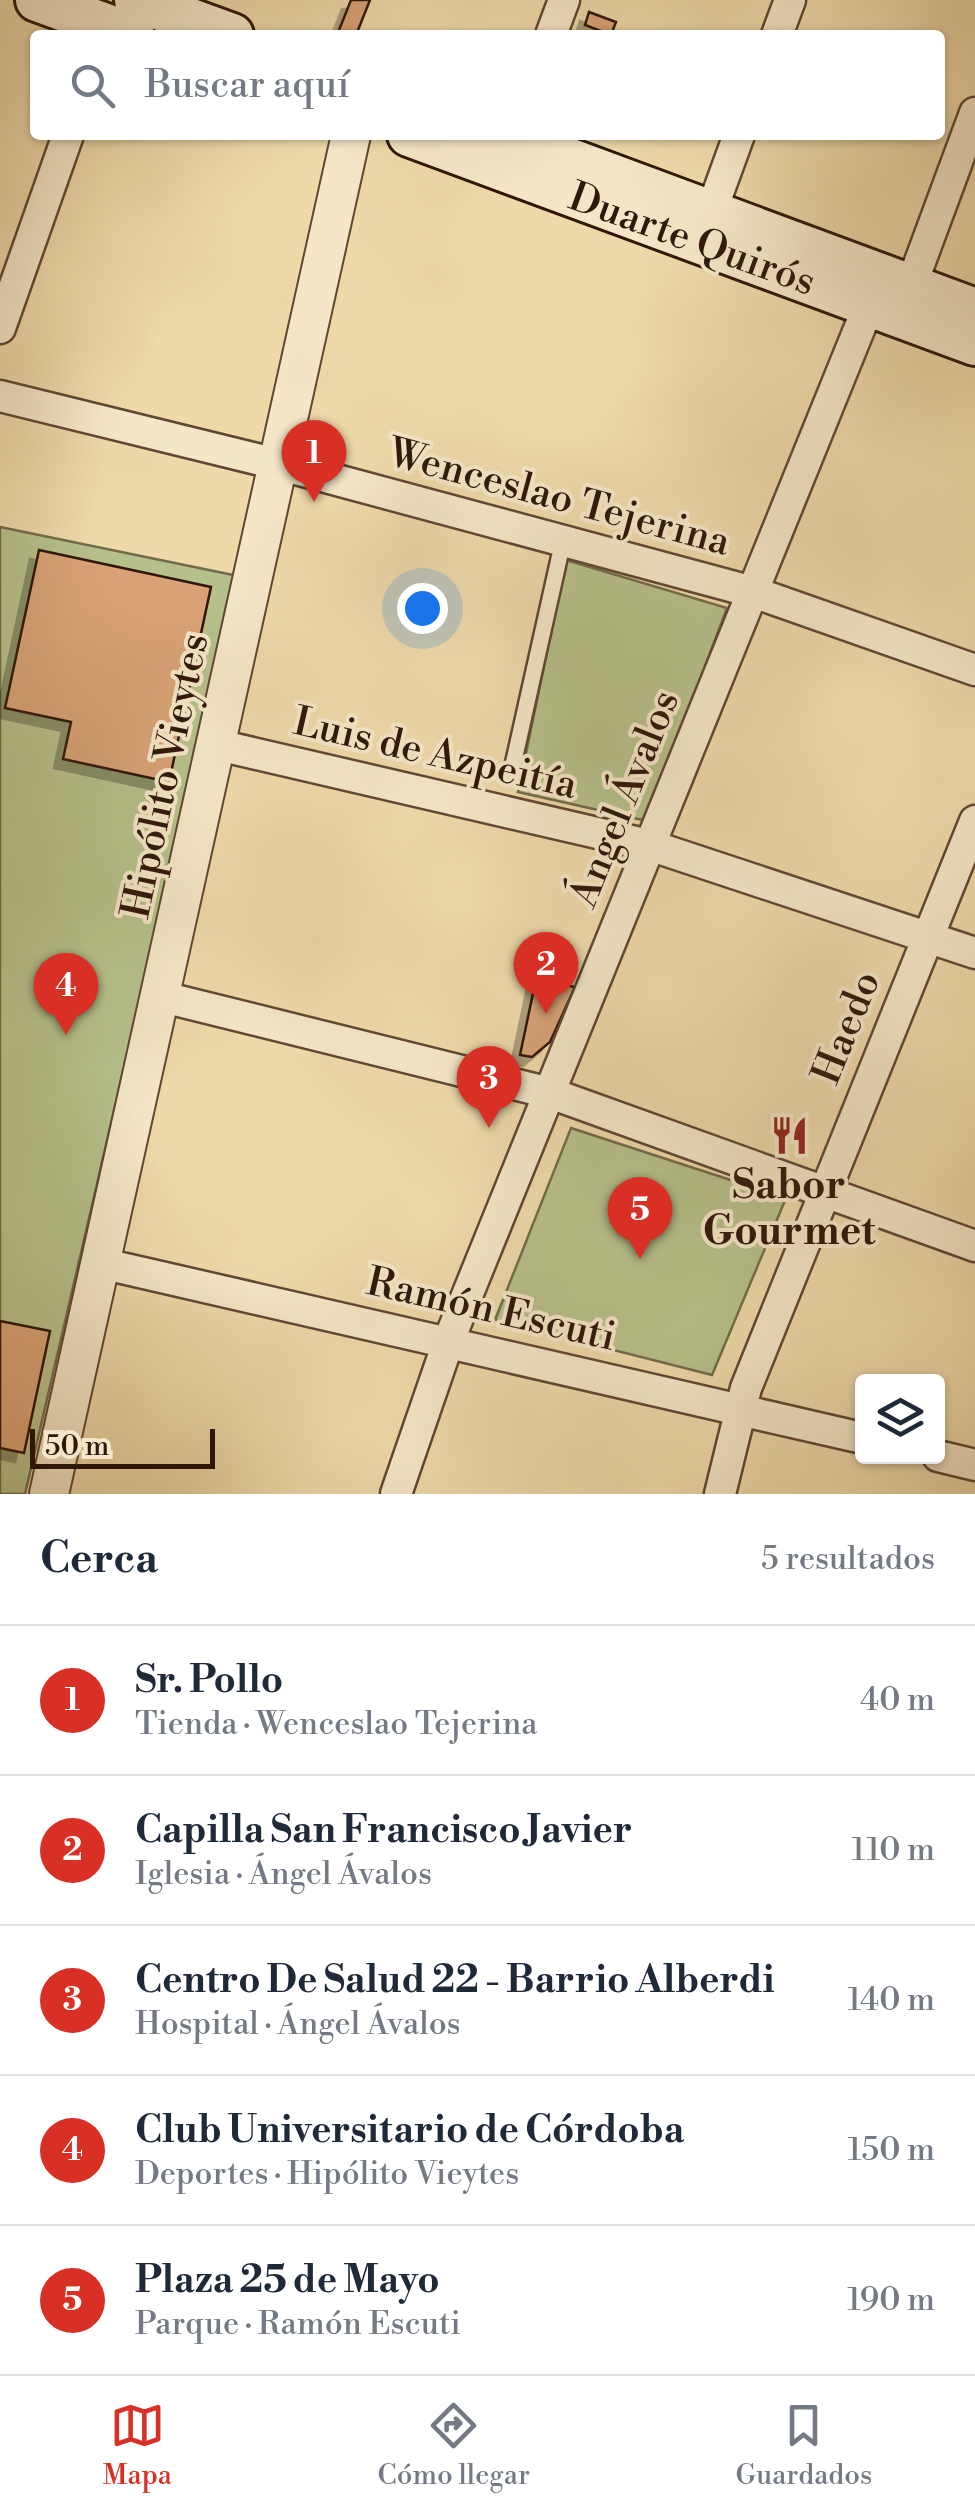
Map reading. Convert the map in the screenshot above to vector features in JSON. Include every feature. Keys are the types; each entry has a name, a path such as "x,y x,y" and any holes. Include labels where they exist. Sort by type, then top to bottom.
{"main road":[{"path":"37,0 120,24 181,30"},
{"name":"Duarte Quirós","path":"458,140 509,145 711,212 975,310"},
{"name":"Duarte Quirós","path":"509,145 869,305 975,344"}],"street":[{"path":"553,30 564,0"},
{"path":"778,30 790,0"},
{"path":"912,286 975,113"},
{"path":"0,328 66,140"},
{"name":"Hipólito Vieytes","path":"50,1494 163,998 350,140"},
{"path":"711,212 737,140"},
{"name":"Ángel Ávalos","path":"396,1494 449,1340 869,305"},
{"name":"Wenceslao Tejerina","path":"0,396 281,465 753,592 975,670"},
{"name":"Luis de Azpeitía","path":"218,745 649,844 975,953"},
{"name":"Haedo","path":"720,1494 740,1410 823,1192 975,821"},
{"path":"163,998 550,1093 975,1246"},
{"name":"Ramón Escuti","path":"100,1263 449,1340 855,1436"},
{"path":"945,1458 975,1465"}],"lane":[{"path":"513,765 564,541"}],"green space":[{"path":"0,527 238,576 25,1494 0,1494"},
{"path":"566,560 727,608 647,821 518,792"},
{"path":"571,1128 786,1198 712,1375 495,1320"}],"building":[{"path":"351,0 370,0 358,30 339,30"},
{"path":"589,12 616,22 613,30 585,25"},
{"path":"39,550 211,587 169,782 63,759 71,722 5,708"},
{"path":"536,979 575,987 550,1042 532,1057 520,1055"},
{"path":"0,1321 50,1331 24,1453 0,1448"}],"place":[{"name":"Sr. Pollo","path":"314,502"},
{"name":"Capilla San Francisco Javier","path":"546,1014"},
{"name":"Club Universitario de Córdoba","path":"66,1035"},
{"name":"Centro De Salud 22 - Barrio Alberdi","path":"489,1128"},
{"name":"Sabor Gourmet","path":"789,1136"},
{"name":"Plaza 25 de Mayo","path":"640,1259"}]}
